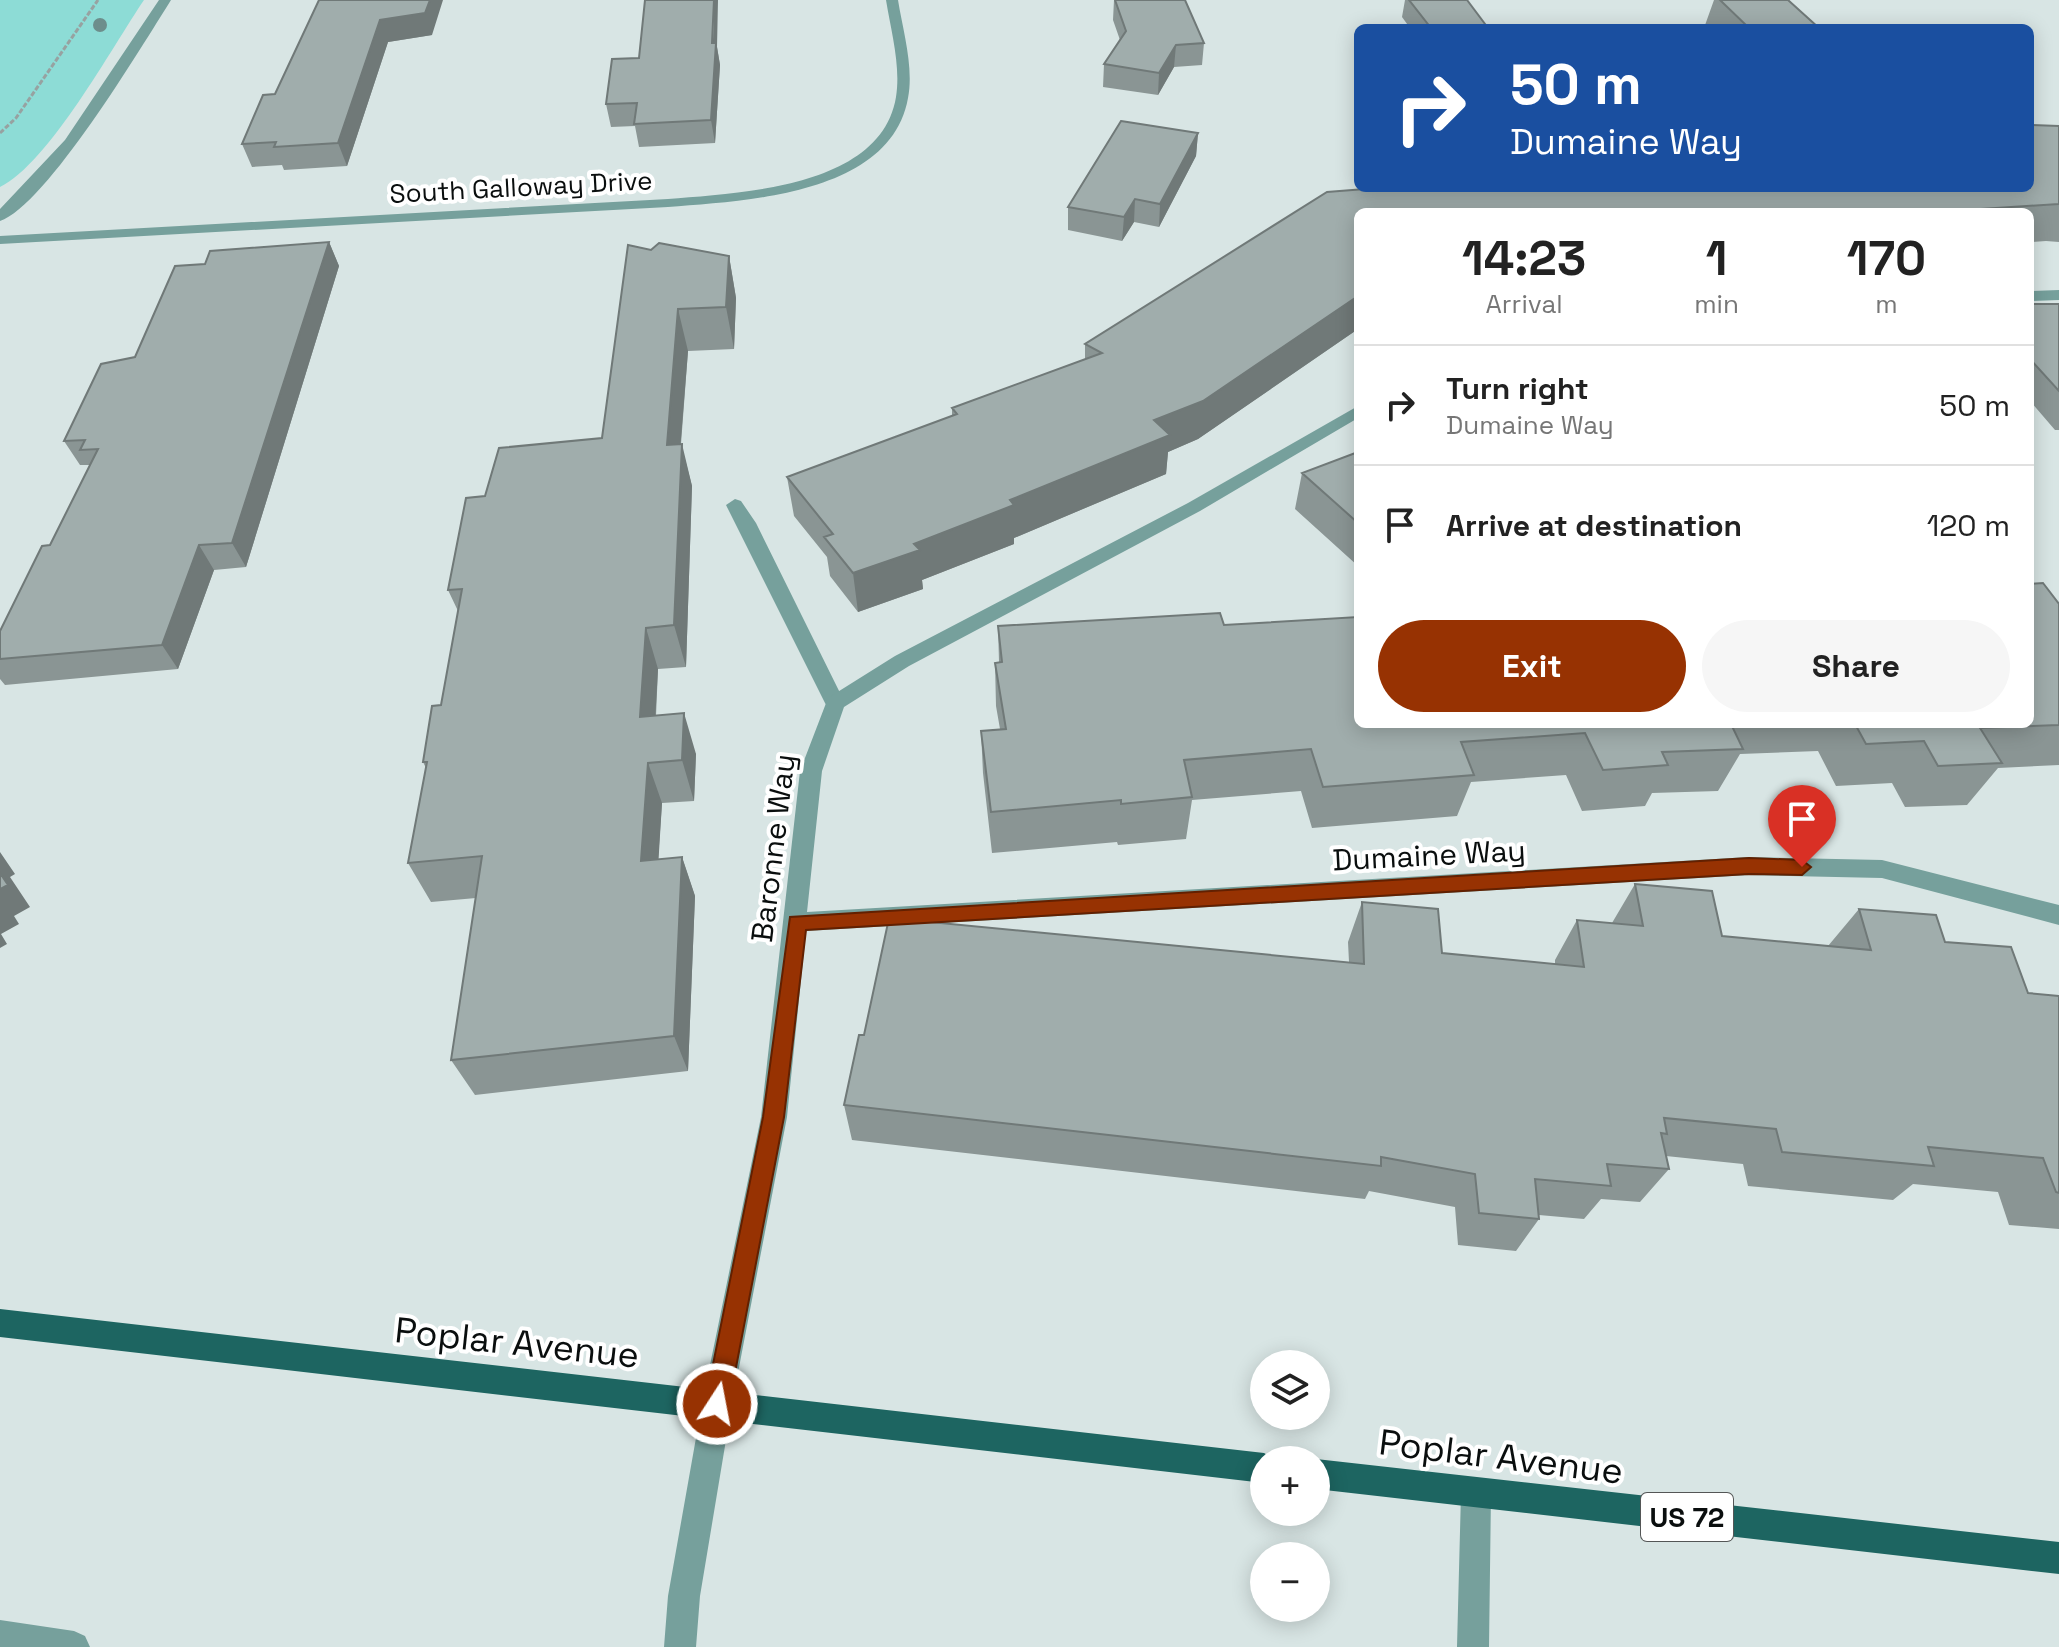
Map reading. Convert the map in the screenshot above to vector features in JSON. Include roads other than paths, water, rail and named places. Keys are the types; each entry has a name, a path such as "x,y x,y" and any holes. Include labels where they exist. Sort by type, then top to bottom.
{"main road":[{"name":"Poplar Avenue","path":"0,1323 1250,1466"},
{"name":"Poplar Avenue","path":"1330,1476 2059,1558"}],"street":[{"path":"0,217 24,197 81,130 165,0"},
{"name":"South Galloway Drive","path":"0,240 668,203 750,196 815,181 868,158 893,130 902,99 892,0"},
{"path":"2034,296 2059,295"},
{"path":"735,505 747,523 764,564 835,703 902,661 1194,507 1354,413"},
{"name":"Baronne Way","path":"680,1647 684,1596 717,1404 774,1117 811,771 835,703"},
{"name":"Dumaine Way","path":"797,922 1749,866 1882,869 2059,915"},
{"path":"1473,1647 1476,1493"},
{"path":"0,1636 74,1647"}]}
